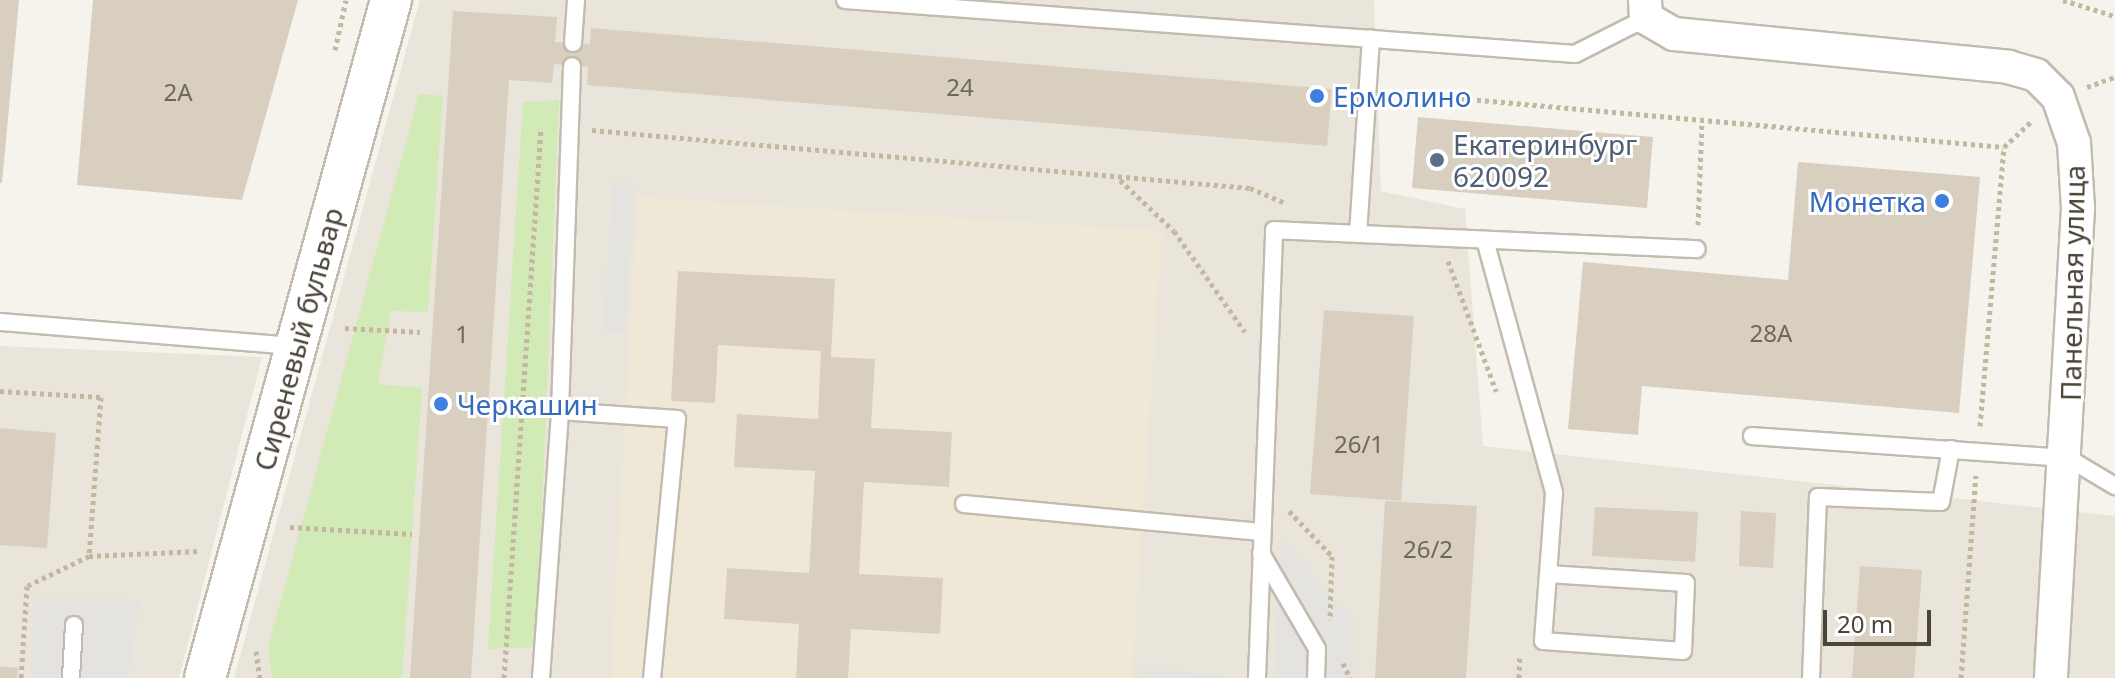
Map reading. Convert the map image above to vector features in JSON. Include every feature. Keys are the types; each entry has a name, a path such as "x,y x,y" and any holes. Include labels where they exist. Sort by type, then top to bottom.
{"street":[{"name":"Сиреневый бульвар","path":"205,678 391,0"},
{"path":"1646,9 1674,34 2008,67 2036,75 2058,97"},
{"name":"Панельная улица","path":"2051,678 2068,458 2078,208 2074,143 2058,97"}],"lane":[{"path":"573,43 576,0"},
{"path":"845,0 1575,54 1646,9"},
{"path":"1358,234 1371,38"},
{"path":"541,678 560,411 572,66"},
{"path":"1257,678 1274,230 1697,249"},
{"path":"1485,240 1554,493 1543,641 1683,651 1686,583 1548,574"},
{"path":"0,322 296,346"},
{"path":"560,411 677,419 652,678"},
{"path":"1752,436 2068,458 2115,486"},
{"path":"1811,678 1818,497 1941,502 1951,449"},
{"path":"964,504 1261,532"},
{"path":"1260,552 1317,649 1316,678"},
{"path":"71,678 74,625"}],"path":[{"path":"2063,0 2115,16"},
{"path":"1413,94 2004,147"},
{"path":"1961,678 2004,147 2058,97"},
{"path":"504,678 542,111"},
{"path":"1697,249 1702,122"},
{"path":"571,128 1119,179 1250,188 1291,205"},
{"path":"1119,179 1174,231 1268,365"},
{"path":"1440,238 1498,397"},
{"path":"345,328 420,332"},
{"path":"0,391 101,397 89,556"},
{"path":"1263,485 1332,556 1330,634"},
{"path":"290,527 412,534"},
{"path":"21,678 27,586 89,556 211,551"},
{"path":"1519,678 1521,648"},
{"path":"256,651 260,678"},
{"path":"1340,656 1350,678"}],"shaded area":[{"path":"420,0 1374,0 1381,191 1465,209 1483,446 2115,516 2115,678 234,678"},
{"path":"613,182 634,184 625,333 603,332"},
{"path":"637,197 1162,231 1132,678 611,678"},
{"path":"0,346 262,357 179,678 0,678"},
{"path":"1282,540 1354,621 1353,678 1274,678"},
{"path":"34,597 140,600 128,678 31,678"},
{"path":"1142,669 1221,674 1221,678 1142,678"}],"green space":[{"path":"419,94 443,96 428,312 391,311 378,384 422,388 402,678 272,678 268,648"},
{"path":"559,100 536,647 488,649 523,102"}],"building":[{"path":"0,0 19,0 2,183 0,183"},
{"path":"93,0 298,0 242,200 77,185"},
{"path":"453,11 557,17 555,42 590,44 591,28 1332,89 1327,146 587,85 588,67 554,64 552,83 509,80 471,678 410,678"},
{"path":"1418,117 1653,137 1647,208 1412,188"},
{"path":"1798,162 1980,177 1959,413 1642,386 1638,435 1568,429 1583,262 1788,280"},
{"path":"678,271 835,279 831,357 875,359 871,428 952,432 949,487 864,482 859,574 943,578 940,634 851,629 848,678 796,678 799,624 724,619 727,568 809,573 815,471 734,467 737,414 818,419 821,351 718,345 715,403 671,401"},
{"path":"1324,310 1414,316 1401,501 1310,494"},
{"path":"0,428 56,433 47,548 0,545"},
{"path":"1385,501 1477,506 1466,678 1375,678"},
{"path":"1595,507 1698,512 1695,562 1592,556"},
{"path":"1741,511 1776,513 1773,568 1739,566"},
{"path":"1860,566 1922,570 1914,678 1852,678"},
{"path":"0,666 18,668 17,678 0,678"}],"place":[{"name":"Ермолино","path":"1317,96"},
{"name":"Екатеринбург 620092","path":"1437,160"},
{"name":"Монетка","path":"1942,201"},
{"name":"Черкашин","path":"441,404"}]}
